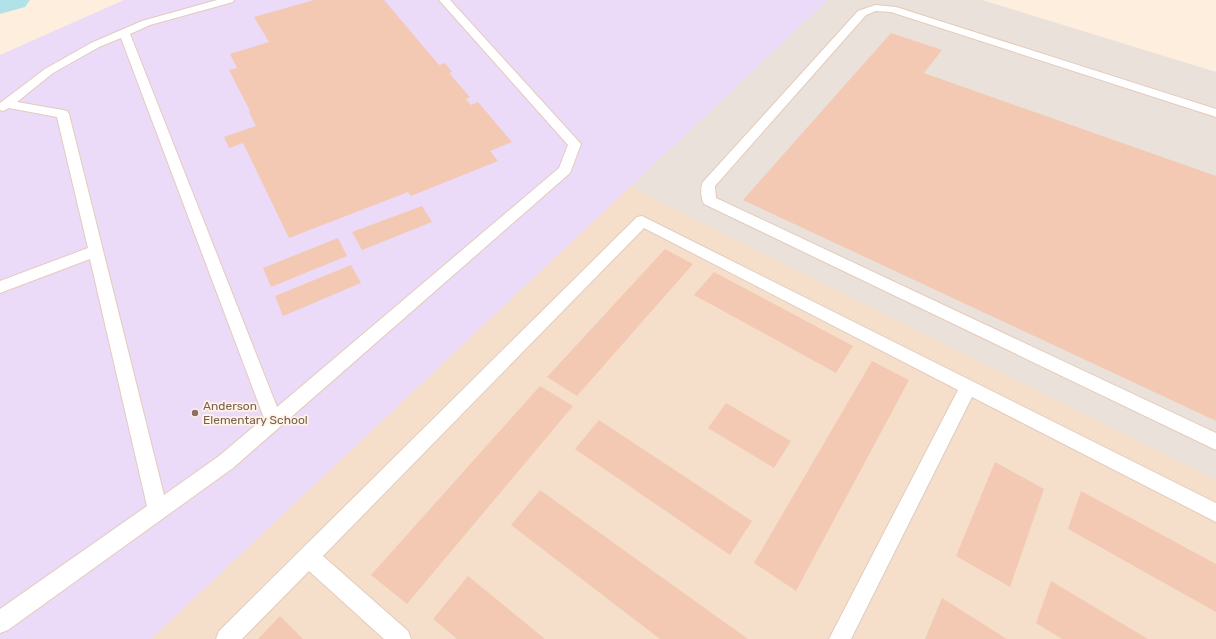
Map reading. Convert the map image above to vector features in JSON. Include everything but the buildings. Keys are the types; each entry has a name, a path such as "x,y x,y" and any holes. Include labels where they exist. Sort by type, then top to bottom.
{"lane":[{"path":"4,107 49,71 95,45 146,23 229,0"},
{"path":"0,622 226,462 565,170 575,144 444,0"},
{"path":"1216,113 892,9 875,8 862,13 708,185 709,201 1216,442"},
{"path":"124,32 274,421"},
{"path":"4,107 63,114 158,510"},
{"path":"227,639 642,221 1216,514"},
{"path":"0,287 96,251"},
{"path":"840,639 968,387"},
{"path":"309,557 400,639"}],"shaded area":[{"name":"Anderson Elementary School","path":"124,0 828,0 151,639 0,639 0,55"},
{"path":"828,0 982,0 1216,72 1216,480 629,186"},
{"path":"629,186 1216,480 1216,639 151,639"}],"waterway":[{"path":"0,4 13,0"}],"place":[{"name":"Anderson Elementary School","path":"195,413"}]}
